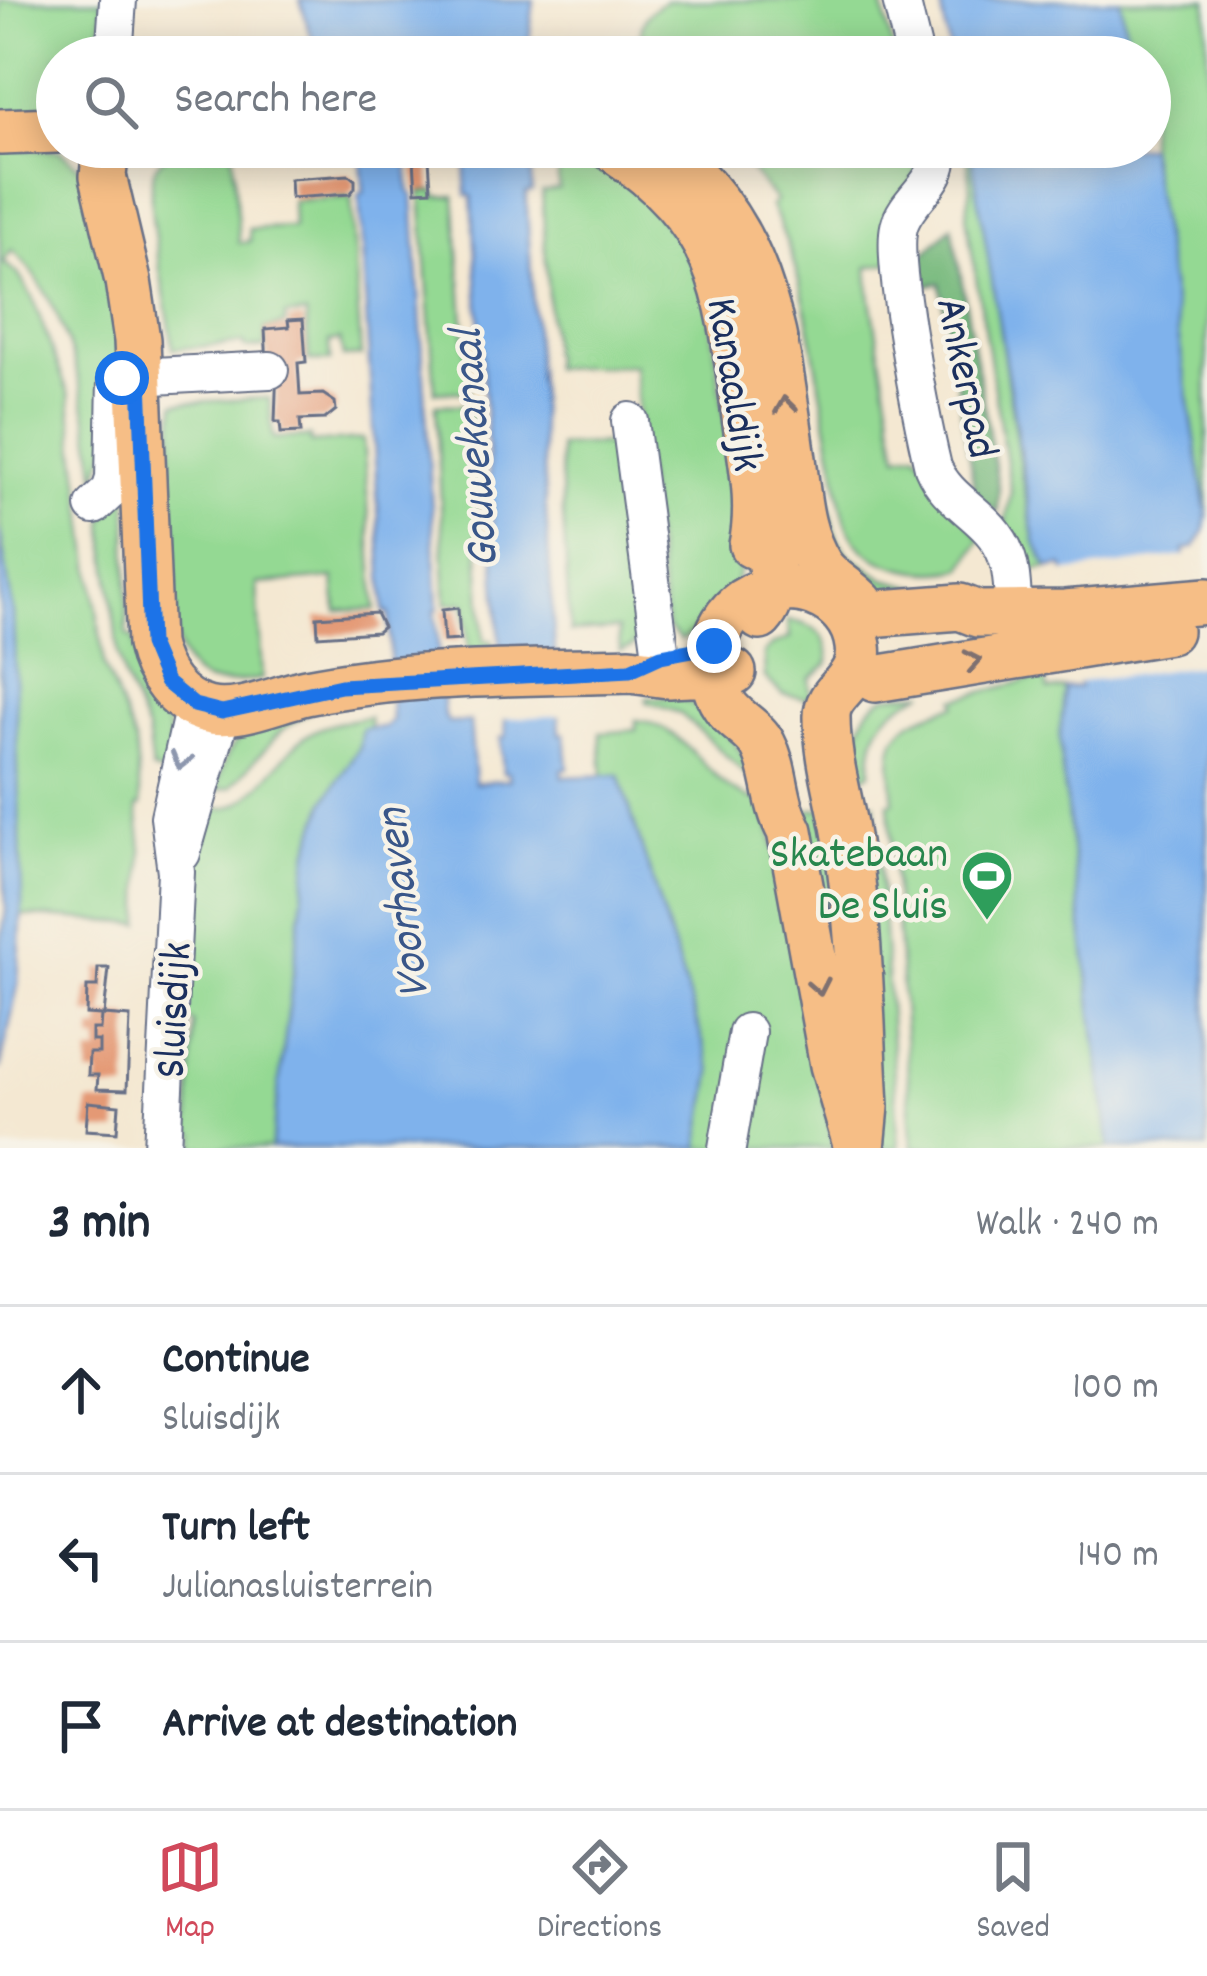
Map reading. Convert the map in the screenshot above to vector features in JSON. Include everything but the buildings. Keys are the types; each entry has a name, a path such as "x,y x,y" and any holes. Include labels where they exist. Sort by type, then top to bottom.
{"main road":[{"path":"0,132 36,131"},
{"path":"104,168 151,377"},
{"path":"125,168 156,306 142,478 153,659 166,682 208,709 389,681 645,663 720,671"},
{"name":"Kanaaldijk","path":"640,168 662,184 696,223 718,272 779,521 820,565 825,606"},
{"name":"Kanaaldijk","path":"685,168 706,185 752,262 774,334 779,521 752,549 825,606"},
{"path":"825,606 875,679"},
{"path":"825,606 859,661 854,676 827,707 836,722 834,790 847,839 866,1106 860,1148"},
{"path":"860,1148 833,1065 790,831 794,807 763,716 720,671 719,628 730,615 825,606 960,607 1068,629"},
{"path":"770,732 836,722 860,704 875,679 1068,629 1202,613"}],"street":[{"path":"115,36 118,0"},
{"path":"901,0 910,36"},
{"name":"Ankerpad","path":"938,168 898,226 902,289 933,467 946,491 974,512 999,542 1009,569 996,614"},
{"path":"94,506 110,491 114,478 116,378 270,370"},
{"path":"630,421 645,663"},
{"name":"Sluisdijk","path":"162,1148 176,872 208,709"},
{"path":"728,1148 746,1033"}],"green space":[{"path":"0,0 103,0 100,36 36,36 36,108 0,116"},
{"path":"881,0 890,36 641,36 646,18 666,1"},
{"path":"1120,0 1207,0 1207,515 1151,168 1171,168 1171,36 1127,36"},
{"path":"0,147 36,149 36,168 85,172 133,370 97,478 81,387 61,325 32,272 12,250 3,262 18,274 32,297 69,395 104,665 135,742 141,806 137,807 141,924 20,915 13,613 0,531"},
{"path":"155,168 234,168 239,243 250,241 249,229 293,227 292,201 351,197 361,356 343,357 340,340 329,342 330,361 309,361 306,314 285,316 285,324 265,329 265,347 245,348 244,343 173,349 153,227"},
{"path":"558,168 620,168 703,268 744,549 738,576 724,602 681,640 667,628 634,365 552,368 542,192 559,189"},
{"path":"748,168 917,168 889,263 868,267 870,294 898,455 917,452 981,539 963,568 935,572 888,564 862,548 849,530 804,300 771,206 776,201"},
{"path":"969,168 975,168 1022,479 1035,542 1049,568 1033,570 1033,575 1019,574 1004,530 1011,493 966,215"},
{"path":"436,191 437,197 455,196 469,392 435,392 421,192"},
{"path":"952,226 999,490 998,512 961,489 974,486 940,283 915,287 913,266"},
{"path":"801,378 837,538 848,554 884,579 924,589 891,600 827,549"},
{"path":"128,387 127,635 133,638 145,687 167,723 167,776 152,770 147,731 118,655 104,522 117,494"},
{"path":"269,398 273,438 310,437 311,443 363,439 376,609 337,611 334,578 257,584 262,679 206,681 187,666 175,637 169,598 168,509 175,403"},
{"path":"436,405 470,405 484,641 492,641 492,650 468,651 465,603 446,604"},
{"path":"621,443 643,632 632,647 620,651 618,629 570,632 559,446"},
{"path":"788,621 813,628 827,646 828,664 809,679 811,699 782,694 765,677 764,653 790,638"},
{"path":"1045,676 1048,690 1065,688 1062,769 1110,1148 913,1148 889,803 894,802 893,747 905,727 956,705 955,699"},
{"path":"925,692 883,721 874,742 871,772 857,780 856,746 867,712 884,697"},
{"path":"678,697 716,721 758,780 680,713 647,702 647,698"},
{"path":"312,710 282,730 231,787 217,790 237,741 260,725"},
{"path":"369,717 370,728 362,729 359,747 325,802 309,850 271,1148 195,1148 196,1135 189,1130 194,1023 185,1017 193,862 204,807 221,809 248,797 313,732"},
{"path":"636,720 673,735 731,789 765,800 834,1148 699,1148 712,1071 619,775 603,776 600,733 636,730"},
{"path":"875,803 899,1148 876,1148 860,805"},
{"path":"828,808 852,1067 801,811"}],"water":[{"path":"300,0 534,0 530,36 311,36"},
{"path":"940,0 1120,0 1127,36 947,36"},
{"name":"Voorhaven","path":"362,168 408,168 444,716 449,723 470,722 475,783 509,780 508,773 503,773 501,738 506,737 472,196 467,195 465,168 531,168 532,191 526,193 560,734 565,734 568,768 562,769 563,777 619,775 712,1071 699,1148 271,1148 309,850 325,802 359,748 362,729 386,727 392,720 389,613 384,612 359,194 364,193"},
{"path":"973,168 1151,168 1207,515 1195,547 1184,550 1200,665 1202,672 1207,671 1207,1148 1110,1148 1062,769 1065,688 1079,687 1066,573 1063,566 1049,568 1035,542"},
{"path":"0,531 13,613 22,901 18,985 0,1070 0,948 6,910 0,799"}],"pier":[{"path":"1189,555 1204,665 1075,683 1060,573"},
{"path":"561,657 565,715 502,719 499,661"}],"place":[{"name":"Skatebaan De Sluis","path":"987,922"}],"route":[{"path":"122,378 140,378 153,659 166,682 194,705 222,712 290,695 389,681 630,670 661,656 714,646"}],"water label":[{"name":"Gouwekanaal","path":"471,449"}]}
